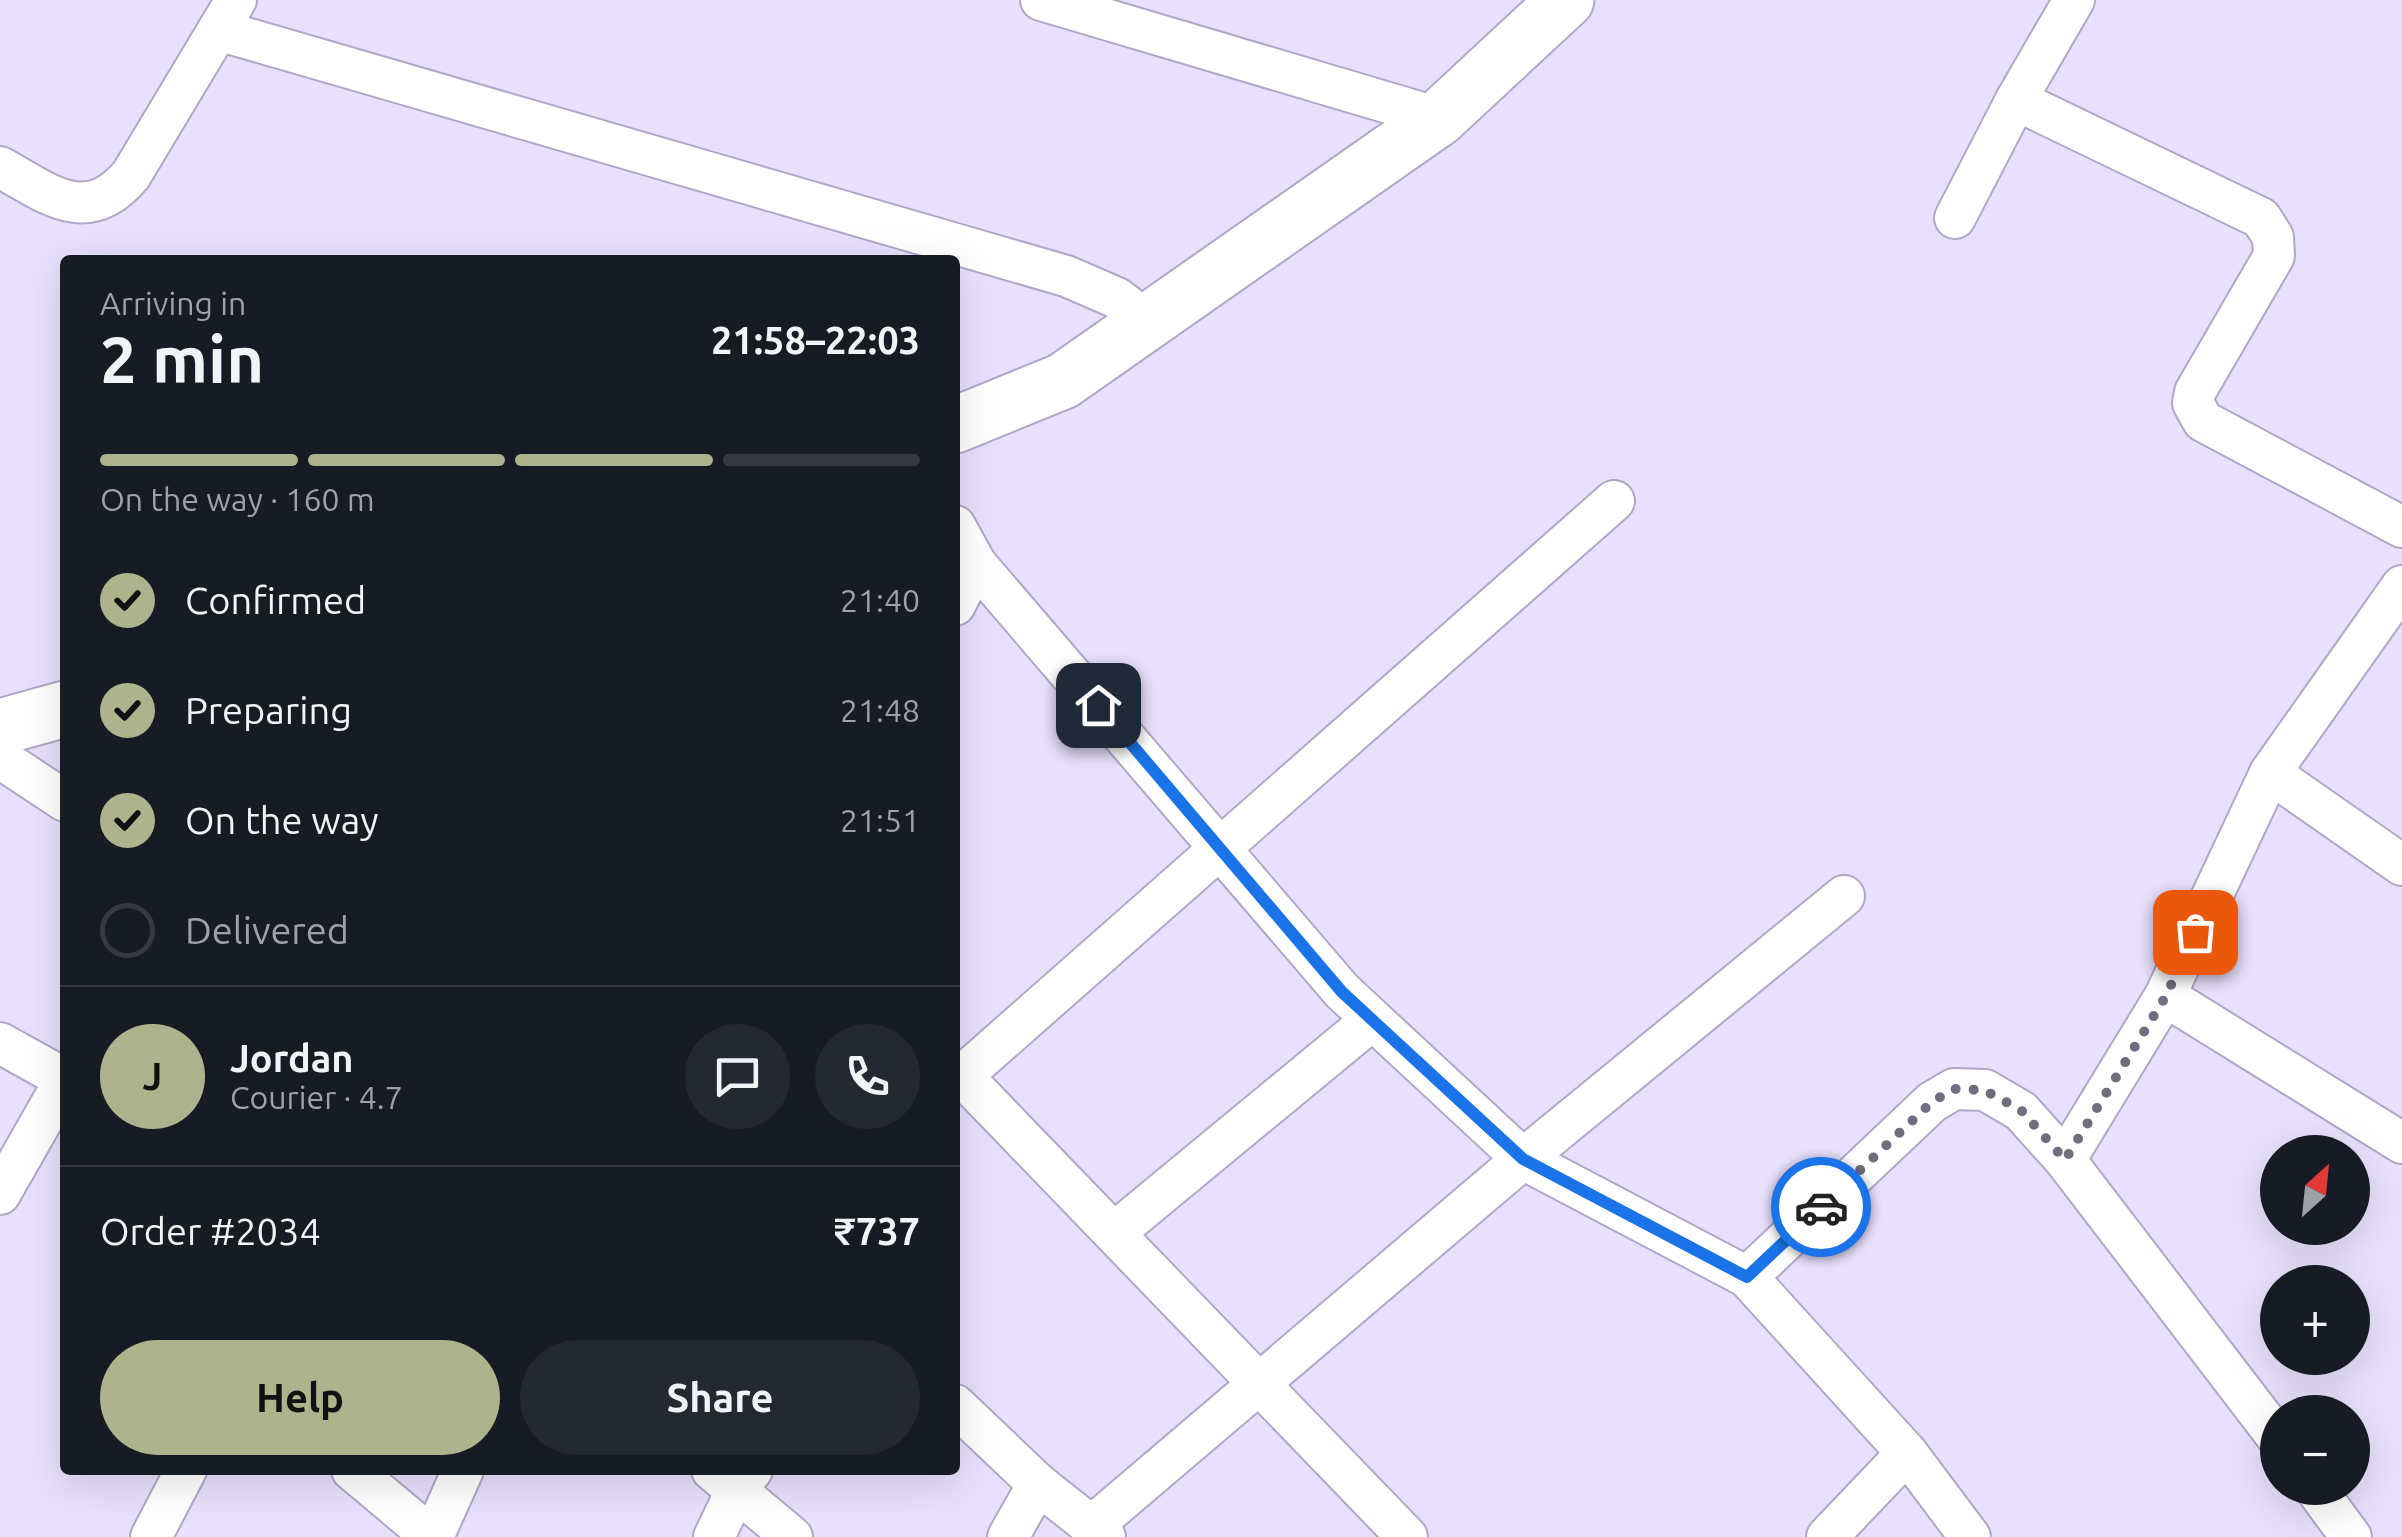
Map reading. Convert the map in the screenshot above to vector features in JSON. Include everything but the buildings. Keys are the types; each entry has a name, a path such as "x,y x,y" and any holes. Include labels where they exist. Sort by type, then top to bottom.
{"street":[{"path":"1041,0 1439,118"},
{"path":"960,422 1063,381 1148,322 1439,118 1566,0"},
{"path":"1955,218 2074,0"},
{"path":"0,167 47,193 73,202 99,202 117,192 227,15 1066,276 1117,298 1148,322"},
{"path":"2016,100 2261,218 2273,237 2274,256 2194,392 2196,412 2203,422 2402,527"},
{"path":"960,1078 1614,501"},
{"path":"960,535 976,564 1342,992 1523,1159 1747,1277 1907,1452 1970,1537"},
{"path":"960,595 976,564"},
{"path":"2065,1160 2166,996 2270,773 2402,586"},
{"path":"0,727 60,709"},
{"path":"0,758 60,797"},
{"path":"2270,773 2402,865"},
{"path":"960,1410 1038,1484 1099,1531 1258,1384 1523,1159 1844,896"},
{"path":"2166,996 2402,1143"},
{"path":"1114,1234 1372,1020"},
{"path":"0,1043 60,1077"},
{"path":"960,1080 1408,1537"},
{"path":"0,1194 60,1089"},
{"path":"1747,1277 1932,1102 1954,1089 1984,1090 2021,1110 2065,1160 2260,1415"},
{"path":"1827,1537 1907,1452"},
{"path":"151,1537 183,1475"},
{"path":"358,1475 432,1537 461,1475"},
{"path":"714,1537 734,1476 792,1537"},
{"path":"1008,1537 1038,1484"},
{"path":"2329,1505 2355,1535"}],"way so far":[{"path":"1821,1207 1932,1102 1954,1089 1984,1090 2021,1110 2065,1160 2166,996 2195,932"}],"route":[{"path":"1098,705 1342,992 1523,1159 1747,1277 1821,1207"}]}
